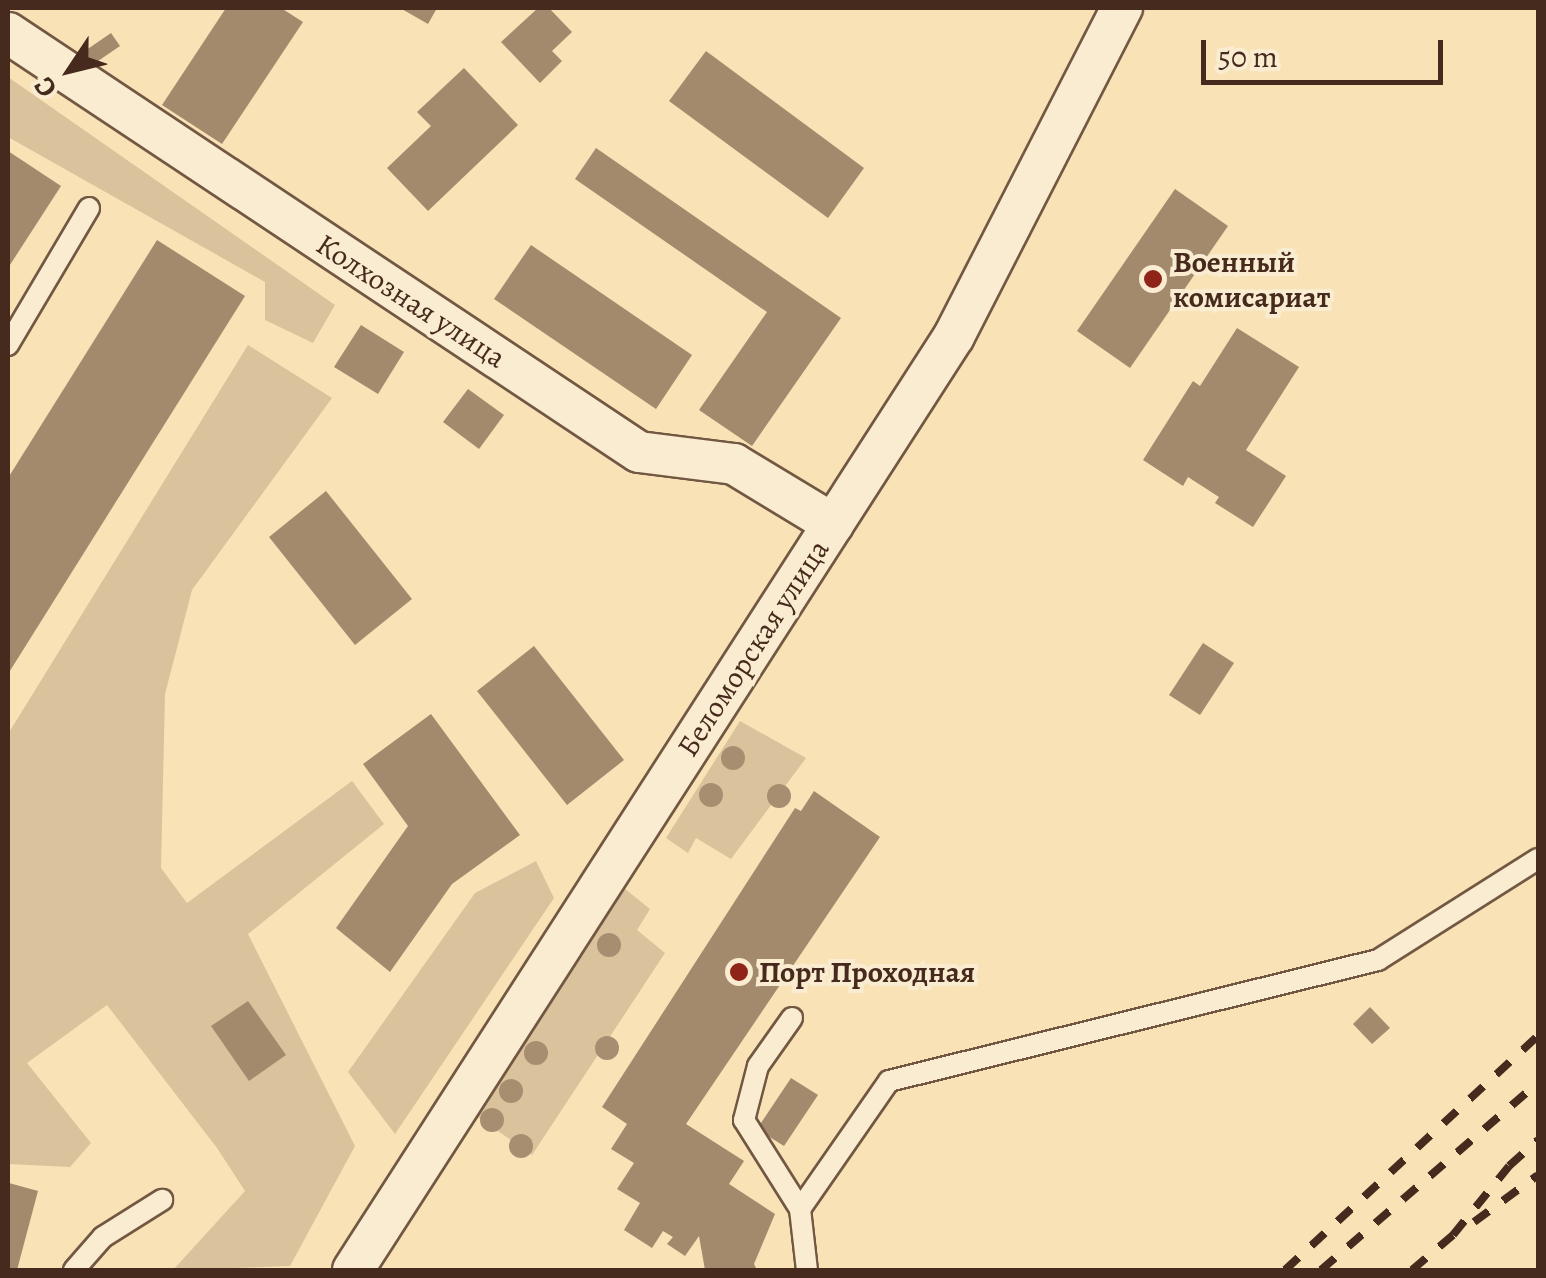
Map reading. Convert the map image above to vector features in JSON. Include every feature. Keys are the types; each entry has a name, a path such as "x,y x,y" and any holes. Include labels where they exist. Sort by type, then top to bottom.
{"street":[{"name":"Беломорская улица","path":"353,1270 954,336 1122,8"},
{"name":"Колхозная улица","path":"8,33 640,452 734,464 833,524"}],"lane":[{"path":"8,346 89,208"},
{"path":"800,1209 889,1081 1378,960 1538,859"},
{"path":"792,1018 758,1066 744,1120 800,1209 806,1270"},
{"path":"74,1270 104,1237 162,1200"}],"shaded area":[{"path":"8,77 335,305 313,343 265,320 265,282 8,137"},
{"path":"248,345 332,398 192,590 165,694 161,868 187,903 352,781 384,824 248,934 355,1146 290,1266 173,1270 245,1191 217,1148 107,1005 27,1063 91,1143 70,1167 8,1164 8,734"},
{"path":"740,721 806,758 731,859 696,838 688,853 666,838"},
{"path":"536,861 554,898 395,1134 348,1072 475,893"},
{"path":"624,888 650,909 637,930 665,953 532,1155 477,1116"}],"building":[{"path":"226,8 281,8 303,22 222,144 162,105"},
{"path":"400,8 437,8 428,24"},
{"path":"538,8 549,8 572,32 552,51 562,61 540,83 501,42"},
{"path":"111,33 120,46 85,70 76,57"},
{"path":"706,51 864,168 828,218 669,101"},
{"path":"464,68 518,125 428,211 387,168 431,126 417,112"},
{"path":"596,148 841,318 752,446 699,410 767,312 575,179"},
{"path":"8,151 61,186 8,268"},
{"name":"Военный комисариат","path":"1175,189 1228,226 1130,368 1077,331"},
{"path":"157,240 245,296 8,674 8,478"},
{"path":"531,245 692,355 656,409 494,299"},
{"path":"361,325 404,352 378,394 334,367"},
{"path":"1237,328 1299,367 1246,450 1286,476 1253,527 1215,503 1219,497 1188,477 1183,486 1143,460 1193,381 1200,386"},
{"path":"468,389 504,415 479,449 443,422"},
{"path":"326,491 412,599 355,645 269,537"},
{"path":"1203,643 1234,663 1200,715 1169,695"},
{"path":"534,646 624,760 567,805 477,691"},
{"path":"431,714 520,835 452,884 390,972 336,928 408,826 363,764"},
{"name":"Порт Проходная","path":"814,791 880,837 686,1124 744,1161 729,1184 775,1214 754,1264 757,1270 705,1270 699,1236 685,1256 667,1244 673,1237 663,1231 652,1248 624,1230 640,1203 617,1189 634,1163 611,1149 627,1124 602,1107 795,808 801,811"},
{"path":"248,1001 286,1055 249,1081 211,1026"},
{"path":"1370,1007 1390,1028 1372,1044 1353,1024"},
{"path":"791,1078 818,1095 784,1146 757,1129"},
{"path":"9,1183 38,1191 17,1270 8,1270"}],"railway":[{"path":"1285,1270 1538,1036"},
{"path":"1321,1270 1538,1083"},
{"path":"1412,1270 1453,1235 1509,1166 1538,1140"},
{"path":"1474,1222 1538,1175"}],"place":[{"name":"Военный комисариат","path":"1153,279"},
{"name":"Порт Проходная","path":"739,972"}]}
